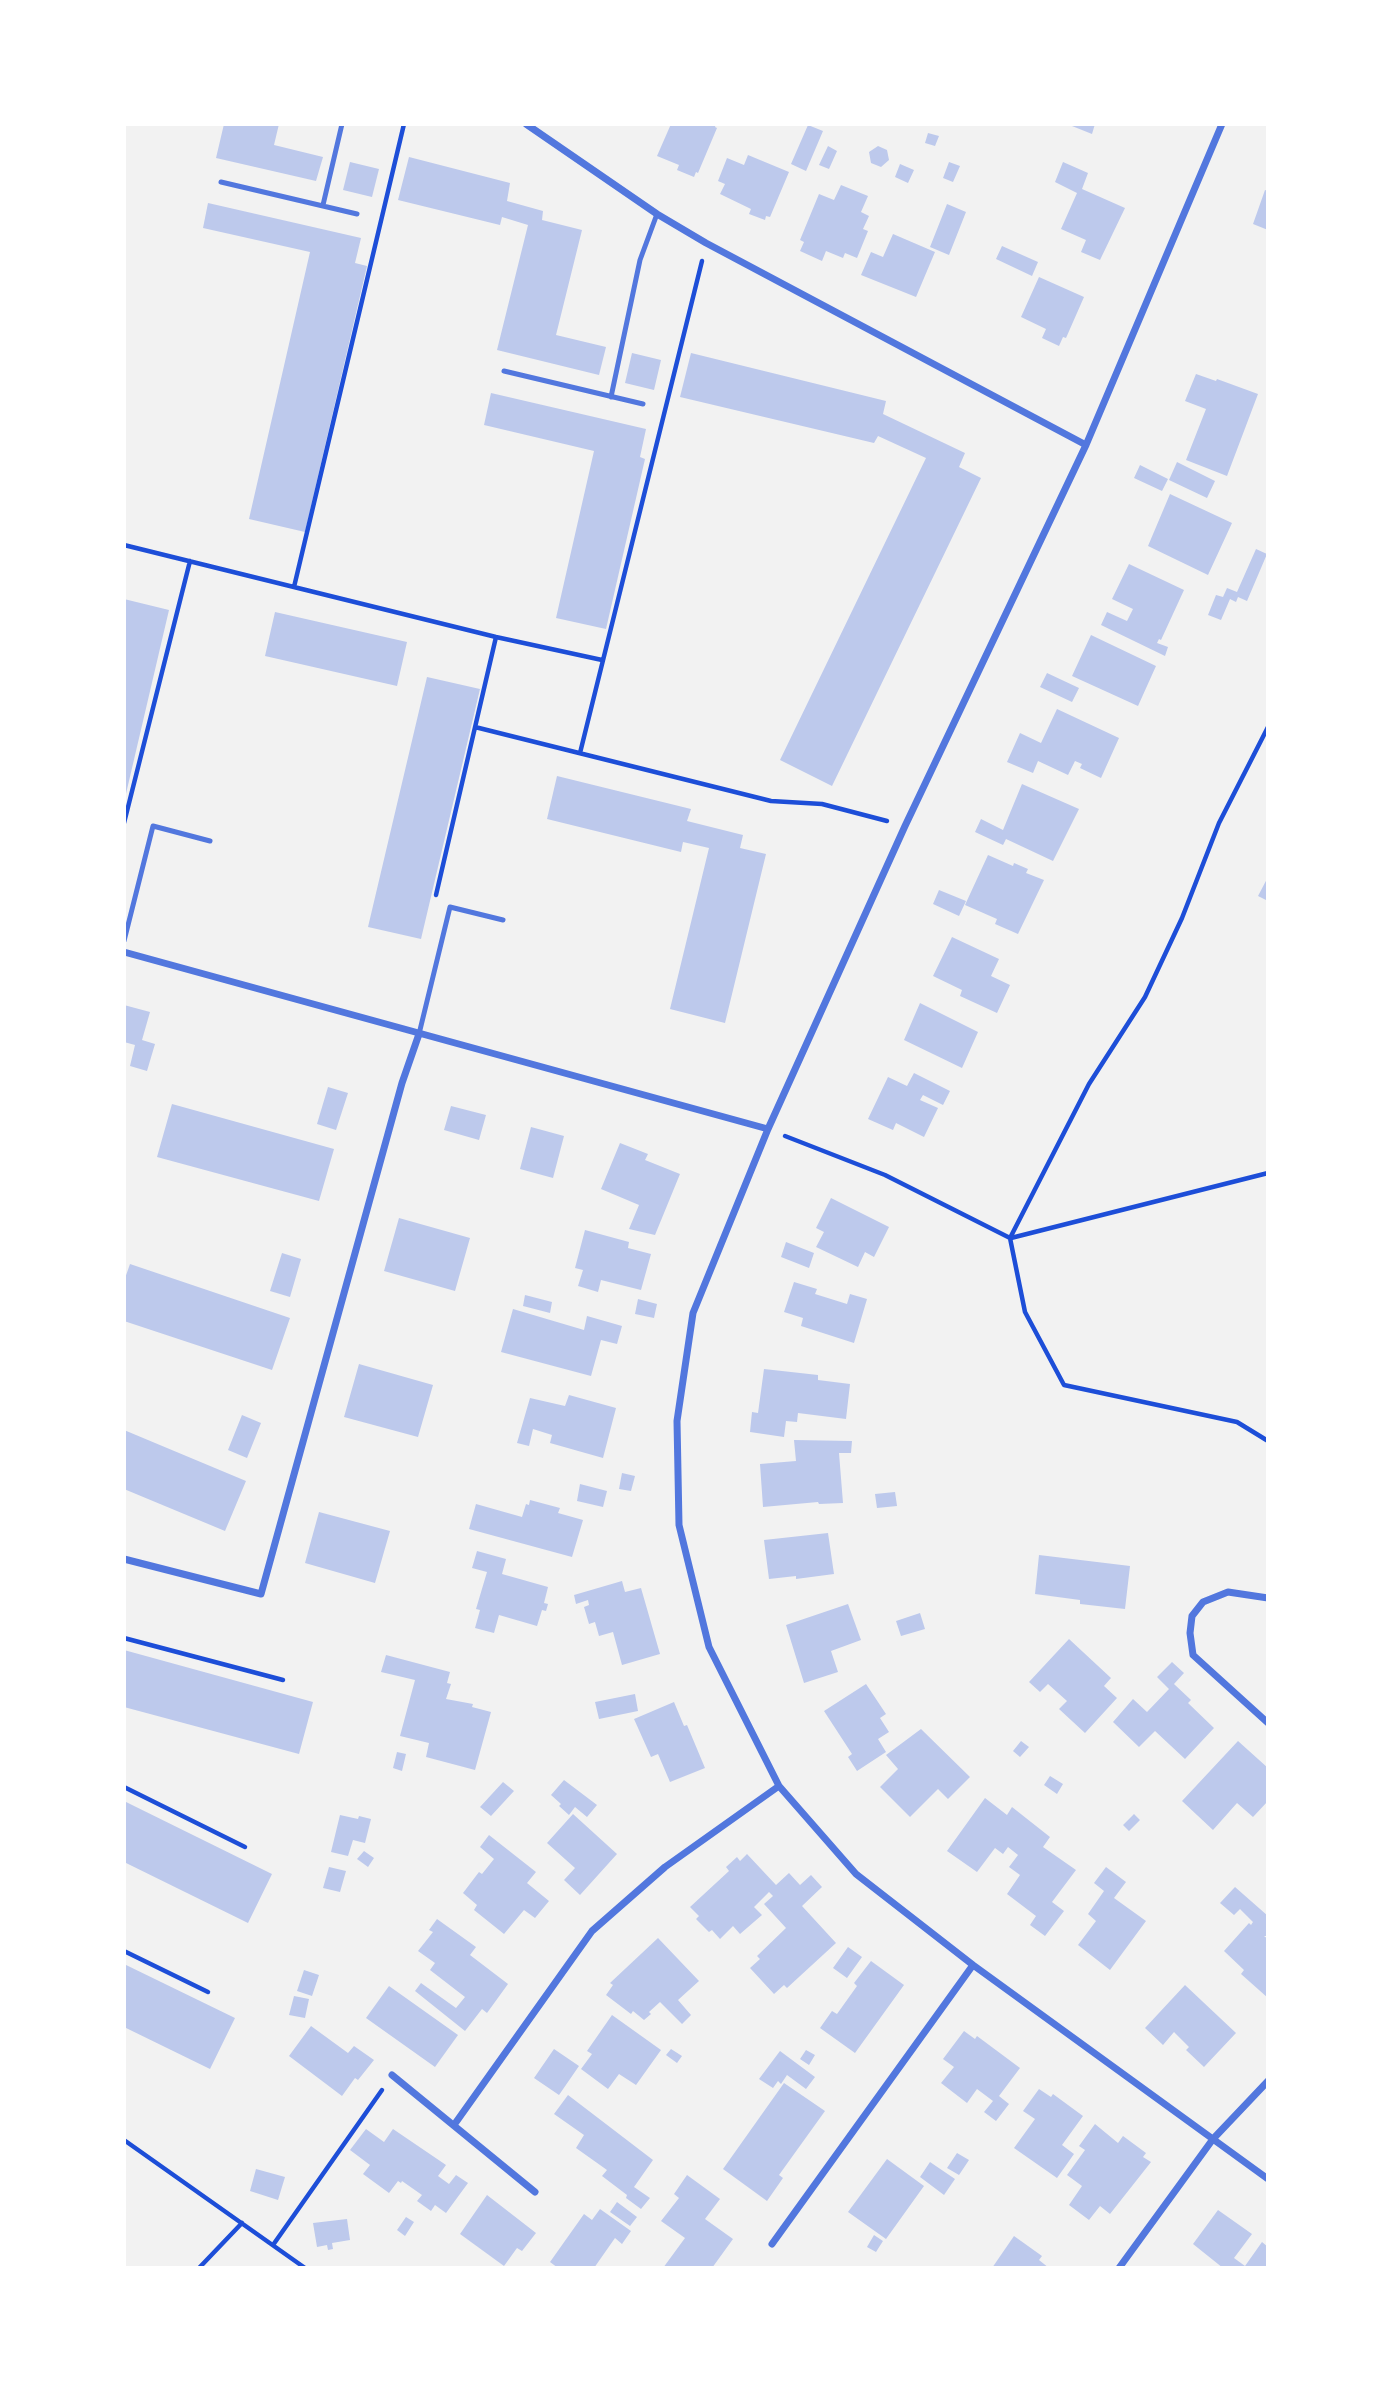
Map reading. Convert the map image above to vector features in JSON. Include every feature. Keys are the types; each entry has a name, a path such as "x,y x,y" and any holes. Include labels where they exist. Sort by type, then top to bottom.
{"street":[{"path":"526,124 657,214 706,243 1086,445"},
{"path":"1222,124 1086,445 905,826 768,1129 693,1313 677,1421 679,1525 709,1647 779,1786 856,1874 973,1965 1268,2179"},
{"path":"124,952 768,1129"},
{"path":"124,1559 261,1594 402,1083 419,1034"},
{"path":"1268,1598 1228,1592 1203,1602 1192,1615 1189,1633 1194,1655 1268,1723"},
{"path":"454,2125 592,1931 665,1867 779,1786"},
{"path":"772,2244 973,1965"},
{"path":"392,2075 535,2192"},
{"path":"1119,2268 1213,2139 1268,2081"}],"lane":[{"path":"323,205 342,124"},
{"path":"221,181 357,214"},
{"path":"611,397 640,260 657,214"},
{"path":"504,371 643,404"},
{"path":"124,941 153,826 210,841"},
{"path":"419,1034 450,906 503,919"}],"path":[{"path":"294,587 404,124"},
{"path":"580,753 706,243"},
{"path":"124,545 496,637 601,660"},
{"path":"124,823 190,561"},
{"path":"435,898 496,637"},
{"path":"475,727 771,801 822,804 905,826"},
{"path":"1268,727 1219,823 1182,918 1145,997 1089,1084 1010,1238 1025,1312 1064,1385 1237,1422 1268,1441"},
{"path":"768,1129 885,1175 1010,1238 1266,1173 1268,1166"},
{"path":"124,1638 283,1680"},
{"path":"124,1787 245,1847"},
{"path":"124,1951 208,1992"},
{"path":"273,2245 392,2075"},
{"path":"124,2140 305,2268"},
{"path":"199,2268 243,2223"}],"building":[{"path":"224,124 279,124 274,145 323,157 316,181 216,158"},
{"path":"671,124 716,124 717,128 694,177 677,170 679,165 657,156"},
{"path":"1067,124 1095,124 1092,134"},
{"path":"808,125 823,131 806,171 791,164"},
{"path":"928,133 939,136 935,146 925,143"},
{"path":"828,146 837,151 829,169 819,165"},
{"path":"878,146 887,150 889,160 881,167 871,163 869,152"},
{"path":"748,155 789,172 770,217 766,216 765,220 749,214 751,209 720,194 725,184 718,181 727,158 744,165"},
{"path":"409,157 510,183 507,201 543,211 542,220 582,230 556,335 606,347 599,375 497,350 528,225 502,217 500,225 398,200"},
{"path":"350,162 379,169 372,197 343,190"},
{"path":"949,162 960,166 953,182 943,178"},
{"path":"1063,162 1088,173 1082,189 1125,208 1100,260 1081,252 1086,240 1061,229 1077,193 1055,182"},
{"path":"900,164 914,170 908,183 895,177"},
{"path":"841,185 868,196 861,212 869,216 863,229 868,231 857,258 845,253 843,258 826,251 822,261 800,251 804,242 800,240 819,194 834,200"},
{"path":"1265,190 1268,191 1268,230 1253,224"},
{"path":"208,203 361,238 355,263 367,266 305,532 249,519 310,252 203,228"},
{"path":"947,204 966,212 949,255 930,247"},
{"path":"893,234 935,252 916,297 861,275 871,252 883,257"},
{"path":"1002,246 1038,262 1032,276 996,259"},
{"path":"1039,277 1084,297 1066,338 1063,337 1059,346 1042,338 1046,329 1021,317"},
{"path":"632,353 661,360 654,390 625,383"},
{"path":"691,353 886,401 883,414 965,453 959,467 981,478 832,786 780,760 926,458 878,436 874,443 680,397"},
{"path":"1196,374 1258,394 1227,476 1186,460 1206,409 1185,401"},
{"path":"491,393 646,429 640,457 645,459 606,629 556,618 594,451 484,425"},
{"path":"1177,462 1215,481 1207,498 1169,480"},
{"path":"1140,465 1168,479 1162,491 1134,478"},
{"path":"1170,494 1232,523 1208,575 1148,546"},
{"path":"1256,549 1267,554 1247,601 1238,597 1236,602 1230,599 1221,620 1208,615 1216,595 1223,597 1227,588 1237,592"},
{"path":"1129,564 1184,590 1161,640 1157,643 1168,647 1165,656 1101,625 1107,612 1127,621 1133,609 1112,599"},
{"path":"124,599 169,610 125,798 124,798"},
{"path":"275,612 407,642 397,686 265,656"},
{"path":"1091,635 1156,666 1138,706 1072,676"},
{"path":"1047,673 1079,688 1072,702 1040,687"},
{"path":"427,677 480,689 421,939 368,927"},
{"path":"1057,709 1119,738 1101,778 1080,768 1082,764 1075,761 1068,775 1038,761 1033,773 1007,762 1020,733 1041,743"},
{"path":"557,776 691,809 687,821 743,835 740,848 766,854 725,1023 670,1009 709,848 683,842 681,852 547,819"},
{"path":"1022,784 1079,809 1053,861 1006,839 1003,845 975,832 981,819 1003,830"},
{"path":"988,855 1013,866 1014,863 1028,869 1026,873 1044,880 1018,934 995,924 997,919 965,905"},
{"path":"1268,877 1268,901 1258,896"},
{"path":"939,890 966,901 959,916 933,904"},
{"path":"952,937 999,959 991,976 1010,985 997,1013 960,996 962,990 933,976"},
{"path":"920,1003 978,1032 962,1068 904,1040"},
{"path":"124,1005 150,1012 142,1040 155,1044 147,1071 130,1066 135,1045 124,1042"},
{"path":"914,1073 950,1091 943,1105 923,1095 920,1100 938,1108 924,1137 896,1123 893,1130 868,1119 888,1077 907,1086"},
{"path":"328,1087 348,1093 336,1130 317,1124"},
{"path":"172,1104 334,1149 319,1201 157,1157"},
{"path":"451,1106 486,1115 479,1140 444,1130"},
{"path":"531,1127 564,1136 553,1178 520,1169"},
{"path":"620,1143 648,1154 645,1160 680,1174 655,1235 629,1229 639,1205 601,1189"},
{"path":"831,1198 889,1227 874,1257 865,1252 858,1267 816,1247 824,1232 816,1228"},
{"path":"399,1218 470,1238 455,1291 384,1271"},
{"path":"585,1230 629,1242 628,1248 651,1254 641,1290 601,1280 598,1292 578,1286 583,1270 575,1268"},
{"path":"786,1242 814,1253 809,1268 781,1257"},
{"path":"282,1253 301,1259 290,1297 270,1291"},
{"path":"130,1264 290,1318 272,1370 124,1321 124,1281"},
{"path":"794,1282 817,1289 815,1294 847,1304 850,1294 867,1299 854,1343 801,1326 803,1318 784,1312"},
{"path":"525,1295 552,1302 550,1313 523,1306"},
{"path":"638,1299 657,1304 654,1318 635,1314"},
{"path":"513,1309 584,1330 587,1316 622,1326 617,1344 601,1340 591,1376 501,1352"},
{"path":"359,1364 433,1385 418,1437 344,1417"},
{"path":"764,1369 818,1375 818,1380 850,1384 846,1419 798,1413 797,1422 786,1421 784,1437 750,1432 752,1412 758,1413"},
{"path":"569,1395 616,1408 603,1458 550,1443 552,1435 533,1429 529,1446 517,1443 530,1398 565,1406"},
{"path":"242,1415 261,1423 247,1458 228,1450"},
{"path":"124,1430 246,1481 225,1531 124,1489"},
{"path":"794,1440 852,1441 851,1453 839,1453 843,1503 818,1502 763,1507 760,1464 796,1461"},
{"path":"622,1473 635,1476 631,1491 619,1489"},
{"path":"580,1484 607,1491 603,1507 577,1501"},
{"path":"895,1492 897,1506 877,1508 875,1494"},
{"path":"530,1500 560,1508 558,1513 583,1520 572,1557 469,1529 476,1504 522,1517"},
{"path":"319,1512 390,1531 375,1583 305,1563"},
{"path":"828,1533 834,1574 769,1579 764,1540"},
{"path":"477,1551 506,1559 502,1574 548,1587 544,1603 548,1604 546,1611 542,1610 537,1626 499,1615 494,1633 475,1628 480,1610 476,1609 487,1572 472,1568"},
{"path":"1039,1555 1130,1566 1125,1609 1080,1604 1080,1600 1035,1594"},
{"path":"622,1581 625,1592 641,1588 660,1654 622,1665 613,1632 599,1636 595,1622 589,1624 584,1607 589,1605 588,1600 576,1604 574,1595"},
{"path":"848,1604 861,1640 831,1651 838,1672 804,1683 786,1625"},
{"path":"920,1613 925,1629 901,1636 896,1621"},
{"path":"1069,1639 1111,1678 1104,1686 1117,1698 1085,1733 1059,1709 1067,1701 1048,1684 1040,1692 1029,1682"},
{"path":"124,1650 313,1702 299,1754 124,1707"},
{"path":"386,1655 450,1672 447,1683 451,1684 446,1699 473,1704 472,1707 491,1712 475,1770 426,1757 429,1743 400,1736 415,1680 381,1672"},
{"path":"1172,1662 1184,1673 1174,1684 1191,1700 1188,1703 1214,1728 1185,1759 1155,1731 1139,1747 1113,1722 1133,1699 1147,1712 1169,1689 1157,1677"},
{"path":"866,1684 886,1714 880,1718 889,1732 878,1739 886,1752 857,1771 848,1757 852,1754 824,1711"},
{"path":"635,1694 638,1711 599,1719 595,1702"},
{"path":"674,1702 705,1768 670,1782 658,1754 651,1757 634,1719"},
{"path":"921,1729 970,1777 948,1799 938,1789 910,1817 880,1787 898,1769 886,1755"},
{"path":"1021,1741 1029,1747 1020,1757 1013,1751"},
{"path":"1238,1741 1268,1768 1268,1801 1253,1817 1237,1803 1213,1830 1182,1801"},
{"path":"397,1752 406,1754 402,1771 393,1768"},
{"path":"1050,1776 1063,1784 1057,1794 1044,1785"},
{"path":"564,1780 597,1805 587,1817 575,1807 569,1815 551,1795"},
{"path":"503,1782 514,1791 491,1816 480,1807"},
{"path":"985,1798 1007,1815 1012,1807 1050,1837 1043,1847 1076,1870 1052,1902 1064,1911 1045,1936 1030,1925 1036,1916 1007,1894 1020,1875 1009,1867 1018,1855 1008,1847 1003,1854 995,1848 977,1872 947,1851"},
{"path":"124,1801 272,1874 248,1923 124,1862"},
{"path":"573,1814 617,1854 580,1895 564,1880 575,1868 547,1843"},
{"path":"1134,1814 1140,1820 1129,1831 1123,1825"},
{"path":"340,1815 371,1819 365,1843 353,1840 348,1856 331,1852"},
{"path":"489,1835 536,1872 527,1883 549,1901 535,1918 524,1910 504,1934 474,1910 477,1905 463,1893 479,1872 482,1874 494,1859 480,1847"},
{"path":"364,1851 374,1858 368,1867 357,1859"},
{"path":"747,1854 776,1885 789,1873 800,1885 811,1875 822,1887 802,1906 836,1943 787,1988 784,1985 774,1994 750,1968 760,1959 757,1956 786,1928 764,1904 773,1896 769,1892 754,1907 762,1915 740,1934 733,1926 720,1939 696,1919 699,1916 690,1907 729,1871 726,1867 737,1857 740,1861"},
{"path":"329,1867 346,1871 340,1892 323,1888"},
{"path":"1106,1867 1126,1882 1114,1898 1146,1921 1110,1970 1078,1945 1096,1921 1088,1914 1104,1891 1094,1883"},
{"path":"1235,1887 1268,1916 1268,1936 1264,1936 1268,1939 1268,1998 1241,1974 1244,1970 1224,1951 1249,1923 1251,1925 1253,1922 1240,1909 1234,1915 1220,1903"},
{"path":"437,1919 476,1947 470,1955 508,1984 487,2013 482,2009 465,2031 415,1991 421,1983 456,2008 465,1997 430,1970 435,1963 418,1951 433,1932 429,1930"},
{"path":"658,1938 699,1981 678,2000 691,2015 682,2024 660,2002 644,2020 633,2011 631,2014 606,1995 613,1985 610,1983"},
{"path":"848,1947 862,1957 847,1978 833,1968"},
{"path":"871,1961 904,1985 855,2053 820,2028 832,2011 837,2014 857,1986 854,1983"},
{"path":"124,1964 235,2018 210,2069 124,2027"},
{"path":"304,1970 319,1975 312,1996 297,1991"},
{"path":"1185,1985 1236,2033 1204,2067 1186,2050 1189,2047 1174,2032 1163,2045 1145,2028"},
{"path":"389,1986 458,2035 435,2067 366,2018"},
{"path":"294,1996 309,1999 305,2018 289,2015"},
{"path":"612,2015 661,2050 636,2085 619,2074 608,2089 581,2069 592,2054 587,2051"},
{"path":"311,2026 348,2053 354,2046 374,2060 358,2080 355,2078 342,2096 289,2056"},
{"path":"964,2031 975,2039 977,2036 1020,2068 999,2096 1009,2104 996,2121 984,2112 993,2101 977,2089 967,2103 941,2083 954,2067 943,2059"},
{"path":"554,2049 579,2066 559,2095 534,2078"},
{"path":"671,2049 682,2056 677,2063 666,2055"},
{"path":"806,2050 815,2055 809,2065 800,2059"},
{"path":"780,2051 815,2077 806,2089 787,2075 781,2084 778,2081 773,2088 759,2079"},
{"path":"784,2083 825,2111 779,2175 783,2178 767,2201 723,2169"},
{"path":"1039,2089 1051,2097 1053,2094 1083,2116 1062,2145 1074,2154 1057,2178 1014,2148 1035,2119 1023,2111"},
{"path":"568,2095 653,2160 634,2187 650,2198 641,2209 602,2176 607,2170 576,2148 584,2135 554,2114"},
{"path":"1095,2124 1118,2143 1123,2136 1146,2153 1143,2157 1151,2162 1110,2214 1100,2206 1089,2220 1069,2205 1082,2186 1067,2175 1085,2150 1079,2146"},
{"path":"366,2129 384,2142 393,2129 446,2165 438,2176 449,2184 456,2175 468,2183 446,2213 435,2205 431,2211 417,2201 422,2195 402,2181 398,2181 389,2193 363,2174 370,2165 350,2150"},
{"path":"957,2153 969,2160 959,2175 947,2168"},
{"path":"887,2159 924,2186 886,2239 848,2212"},
{"path":"930,2162 955,2179 944,2195 920,2177"},
{"path":"256,2169 285,2177 278,2200 250,2191"},
{"path":"687,2175 720,2199 705,2219 733,2239 712,2268 663,2268 685,2238 661,2221 679,2198 674,2194"},
{"path":"487,2195 536,2233 522,2251 517,2248 504,2266 460,2234"},
{"path":"617,2202 637,2217 630,2226 610,2212"},
{"path":"600,2209 631,2231 622,2244 615,2238 594,2268 558,2268 550,2262 584,2214 592,2220"},
{"path":"1218,2210 1252,2234 1234,2258 1245,2266 1262,2242 1268,2247 1268,2268 1223,2268 1193,2244"},
{"path":"406,2217 414,2222 405,2236 397,2230"},
{"path":"347,2219 350,2240 332,2243 333,2249 328,2250 327,2245 317,2247 313,2223"},
{"path":"874,2235 883,2241 876,2252 867,2247"},
{"path":"1014,2236 1042,2256 1039,2260 1049,2268 992,2268"}]}
